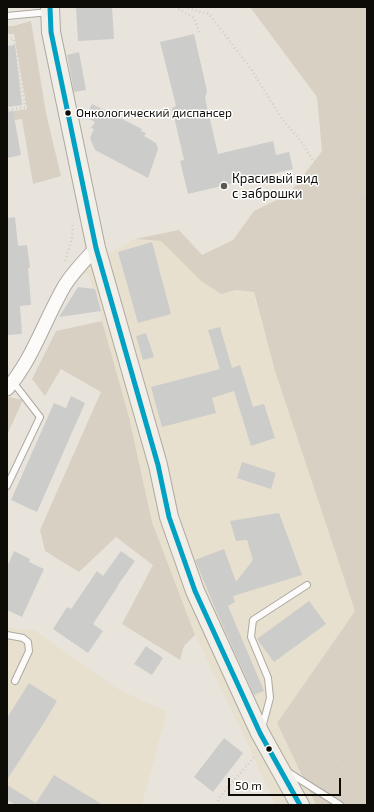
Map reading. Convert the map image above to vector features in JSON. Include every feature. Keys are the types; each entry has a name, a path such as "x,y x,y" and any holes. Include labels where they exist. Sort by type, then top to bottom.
{"street":[{"path":"50,10 51,32 96,248 156,457 172,524 195,591 264,740 300,805"},
{"path":"10,386 36,342 65,286 78,266 96,248"}],"lane":[{"path":"7,16 50,10"},
{"path":"7,486 40,417 10,386"},
{"path":"264,740 270,698 268,678 251,637 253,620 307,585"},
{"path":"7,635 23,638 28,642 29,651 15,681"},
{"path":"279,767 340,805"}],"path":[{"path":"175,7 194,18 200,34"},
{"path":"184,7 209,14 251,69 282,119 300,140 325,180 367,201"},
{"path":"257,7 319,73 341,110 367,109"},
{"path":"7,40 14,39 25,107 7,110"},
{"path":"64,264 72,239 73,220"},
{"path":"217,805 219,798 254,757 264,740"},
{"path":"324,795 350,743"}],"shaded area":[{"path":"250,7 367,7 367,805 316,805 277,723 355,611 275,371 254,292 236,290 221,294 201,281 161,241 135,239 179,230 202,255 233,240 254,211 289,194 322,151 317,97"},
{"path":"31,21 46,113 61,176 33,184 22,119 7,121 7,112 27,109 14,34 7,34 7,26 13,26"},
{"path":"135,239 161,241 201,281 221,294 236,290 253,292 275,371 355,611 277,723 316,805 275,805 254,757 195,635 152,522 129,417 89,275 78,266 101,258"},
{"path":"102,321 129,417 152,522 195,635 184,646 180,660 122,624 153,565 116,537 79,572 45,551 40,530 101,392 61,369 45,396 32,379 56,331"},
{"path":"9,397 23,400 7,435 7,399"},
{"path":"7,628 34,630 118,689 167,712 142,805 7,805"}],"building":[{"path":"76,7 112,7 114,39 78,41"},
{"path":"194,34 207,91 205,98 218,154 273,141 276,155 289,152 293,169 188,194 180,161 184,160 172,108 176,106 160,42"},
{"path":"15,45 22,105 7,107 7,46"},
{"path":"79,52 86,90 74,92 67,55"},
{"path":"92,104 142,129 141,131 146,133 144,136 156,143 158,149 148,178 95,150 90,138 94,129 91,128 95,122 85,117"},
{"path":"13,111 21,155 7,158 7,112"},
{"path":"15,217 18,246 27,245 30,268 28,268 31,305 20,306 22,334 7,335 7,218"},
{"path":"152,242 171,314 138,323 118,252"},
{"path":"78,287 95,289 101,311 59,317"},
{"path":"220,327 232,368 240,365 253,407 264,404 275,438 251,446 234,391 212,398 216,413 162,427 151,387 220,369 208,330"},
{"path":"146,333 154,357 143,360 136,336"},
{"path":"71,396 85,403 37,512 11,500 54,403 66,408"},
{"path":"242,462 276,473 271,489 237,478"},
{"path":"279,513 302,575 233,596 235,602 228,606 264,691 254,695 195,560 224,549 236,582 253,560 247,540 236,541 230,521"},
{"path":"14,551 30,559 29,562 44,569 22,617 7,610 7,567"},
{"path":"121,551 135,561 93,624 103,631 88,653 53,629 67,607 71,609 97,571 103,576"},
{"path":"309,601 326,624 274,662 257,639"},
{"path":"146,646 163,658 152,675 134,664"},
{"path":"29,683 57,701 7,780 7,718"},
{"path":"224,738 243,753 213,792 194,777"},
{"path":"54,775 103,805 16,805 7,800 7,785 36,803"}],"transit line":[{"path":"50,7 51,32 96,248 158,465 169,517 195,591 260,733 300,805"}],"place":[{"name":"Онкологический диспансер","path":"68,113"},
{"name":"Красивый вид с заброшки","path":"224,186"}]}
